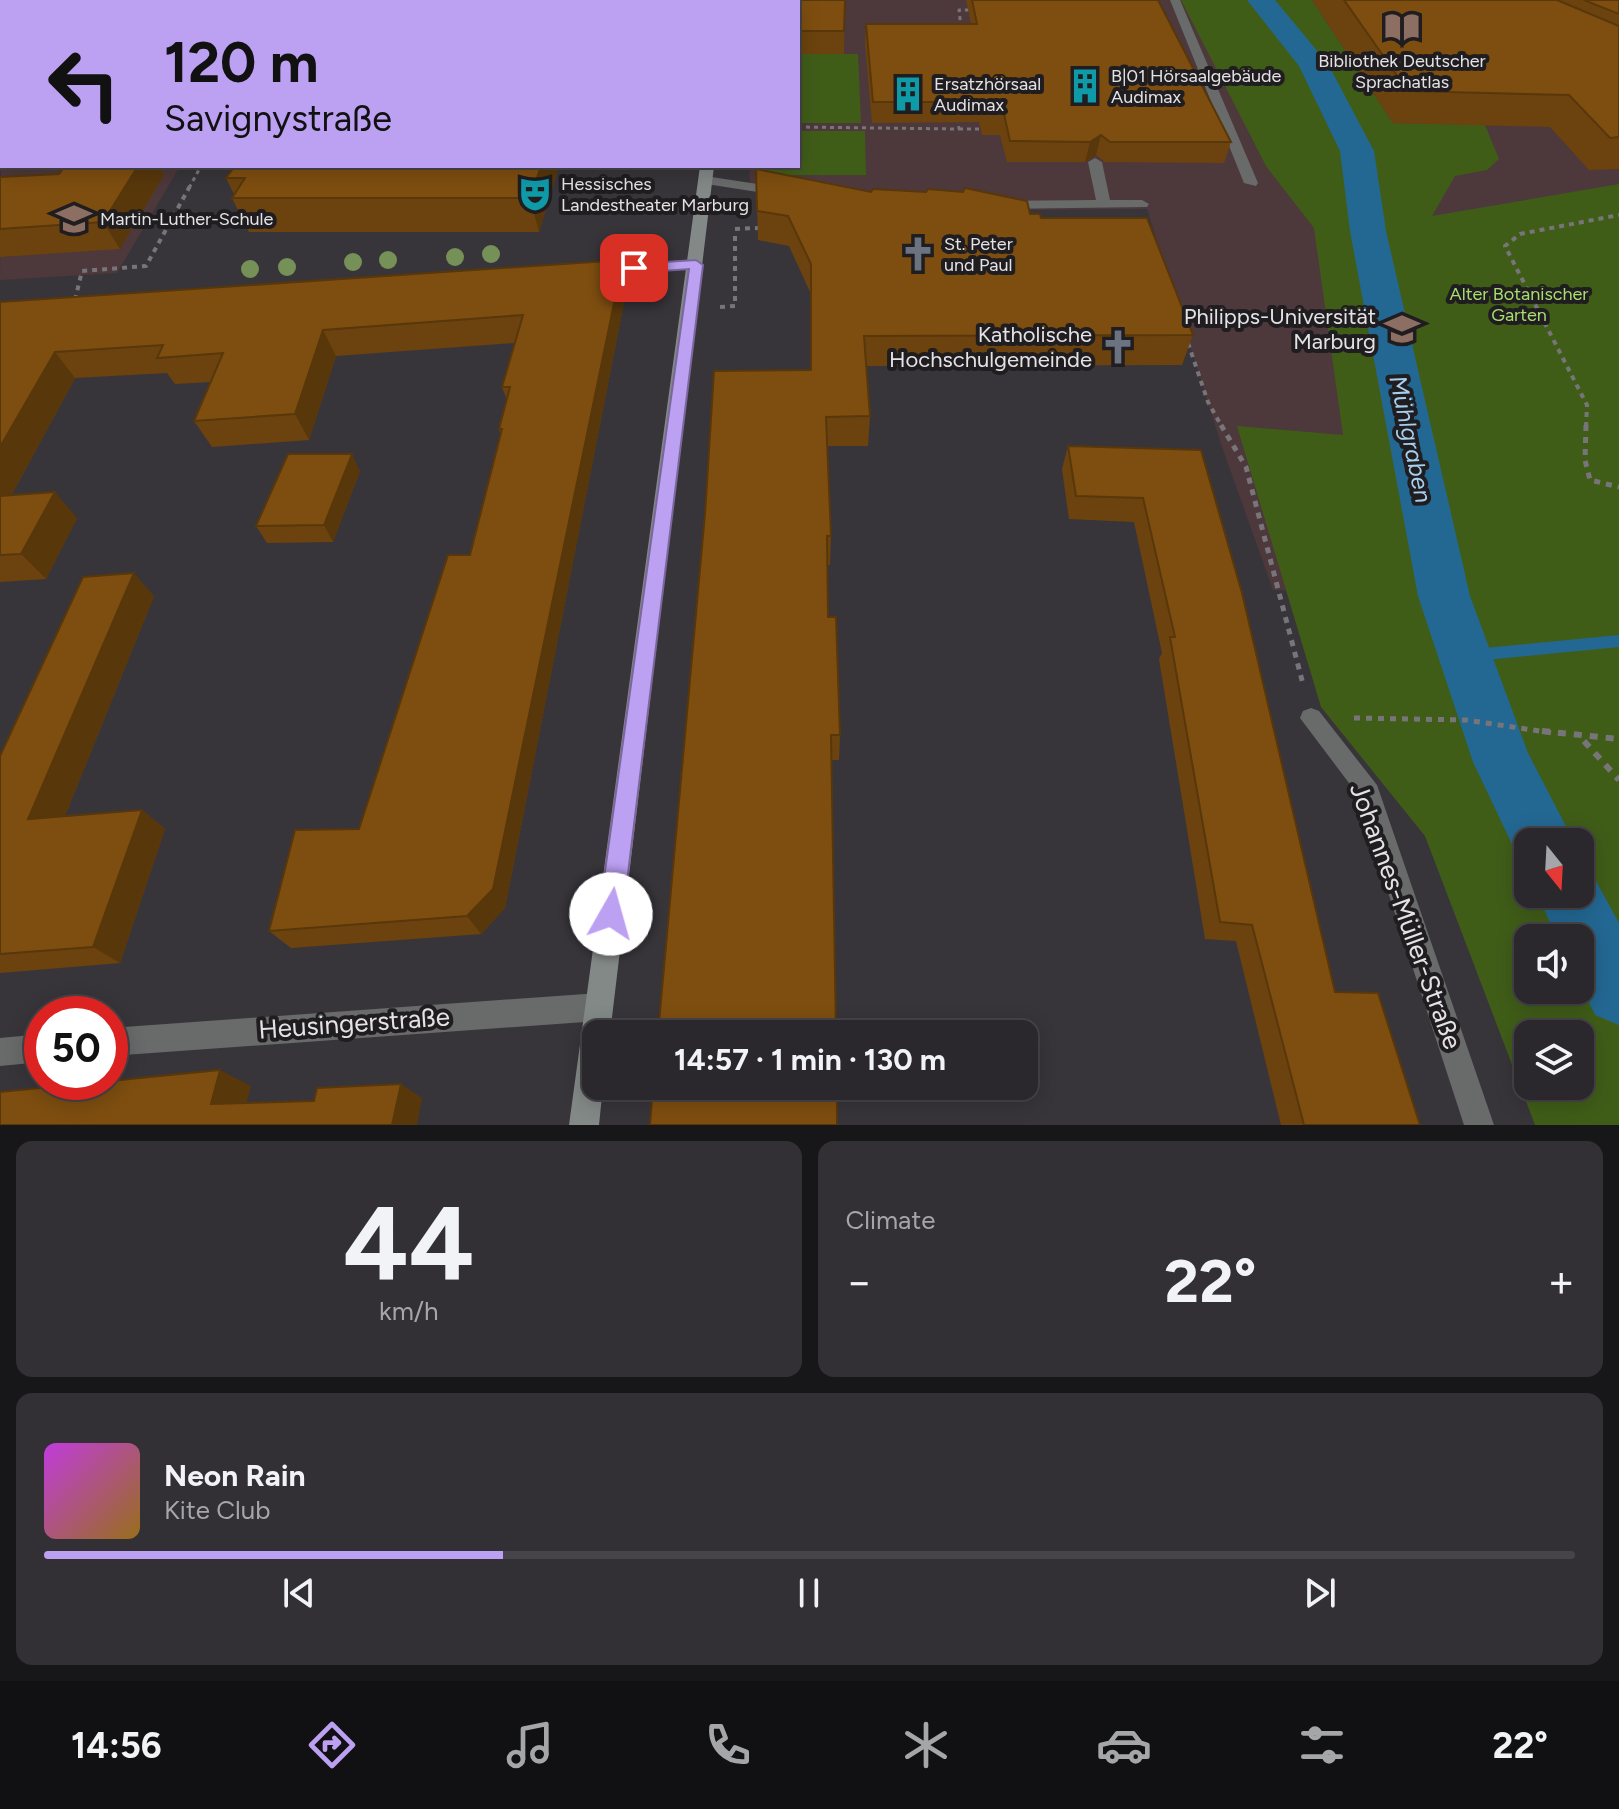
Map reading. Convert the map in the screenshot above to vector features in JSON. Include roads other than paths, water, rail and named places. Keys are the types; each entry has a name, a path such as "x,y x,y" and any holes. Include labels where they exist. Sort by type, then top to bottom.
{"main road":[{"path":"584,1125 706,173"}],"street":[{"path":"1175,0 1251,183"},
{"path":"1095,162 1104,204"},
{"path":"706,173 794,194"},
{"path":"979,205 1142,204"},
{"path":"584,271 696,265"},
{"name":"Johannes-Müller-Straße","path":"1311,718 1365,785 1479,1125"},
{"name":"Heusingerstraße","path":"128,1041 599,1007"},
{"path":"0,1052 24,1050"}],"waterway":[{"name":"Mühlgraben","path":"1261,0 1313,64 1357,151 1368,231 1444,596 1502,762 1536,828"},
{"path":"1465,656 1619,641"},
{"name":"Mühlgraben","path":"1576,908 1619,991"}],"place":[{"name":"Bibliothek Deutscher Sprachatlas","path":"1402,27"},
{"name":"B|01 Hörsaalgebäude Audimax","path":"1085,86"},
{"name":"Ersatzhörsaal Audimax","path":"908,94"},
{"name":"Hessisches Landestheater Marburg","path":"535,194"},
{"name":"Martin-Luther-Schule","path":"74,219"},
{"name":"St. Peter und Paul","path":"918,254"},
{"name":"Philipps-Universität Marburg","path":"1402,329"},
{"name":"Katholische Hochschulgemeinde","path":"1118,347"}],"park label":[{"name":"Alter Botanischer Garten","path":"1519,304"}]}
